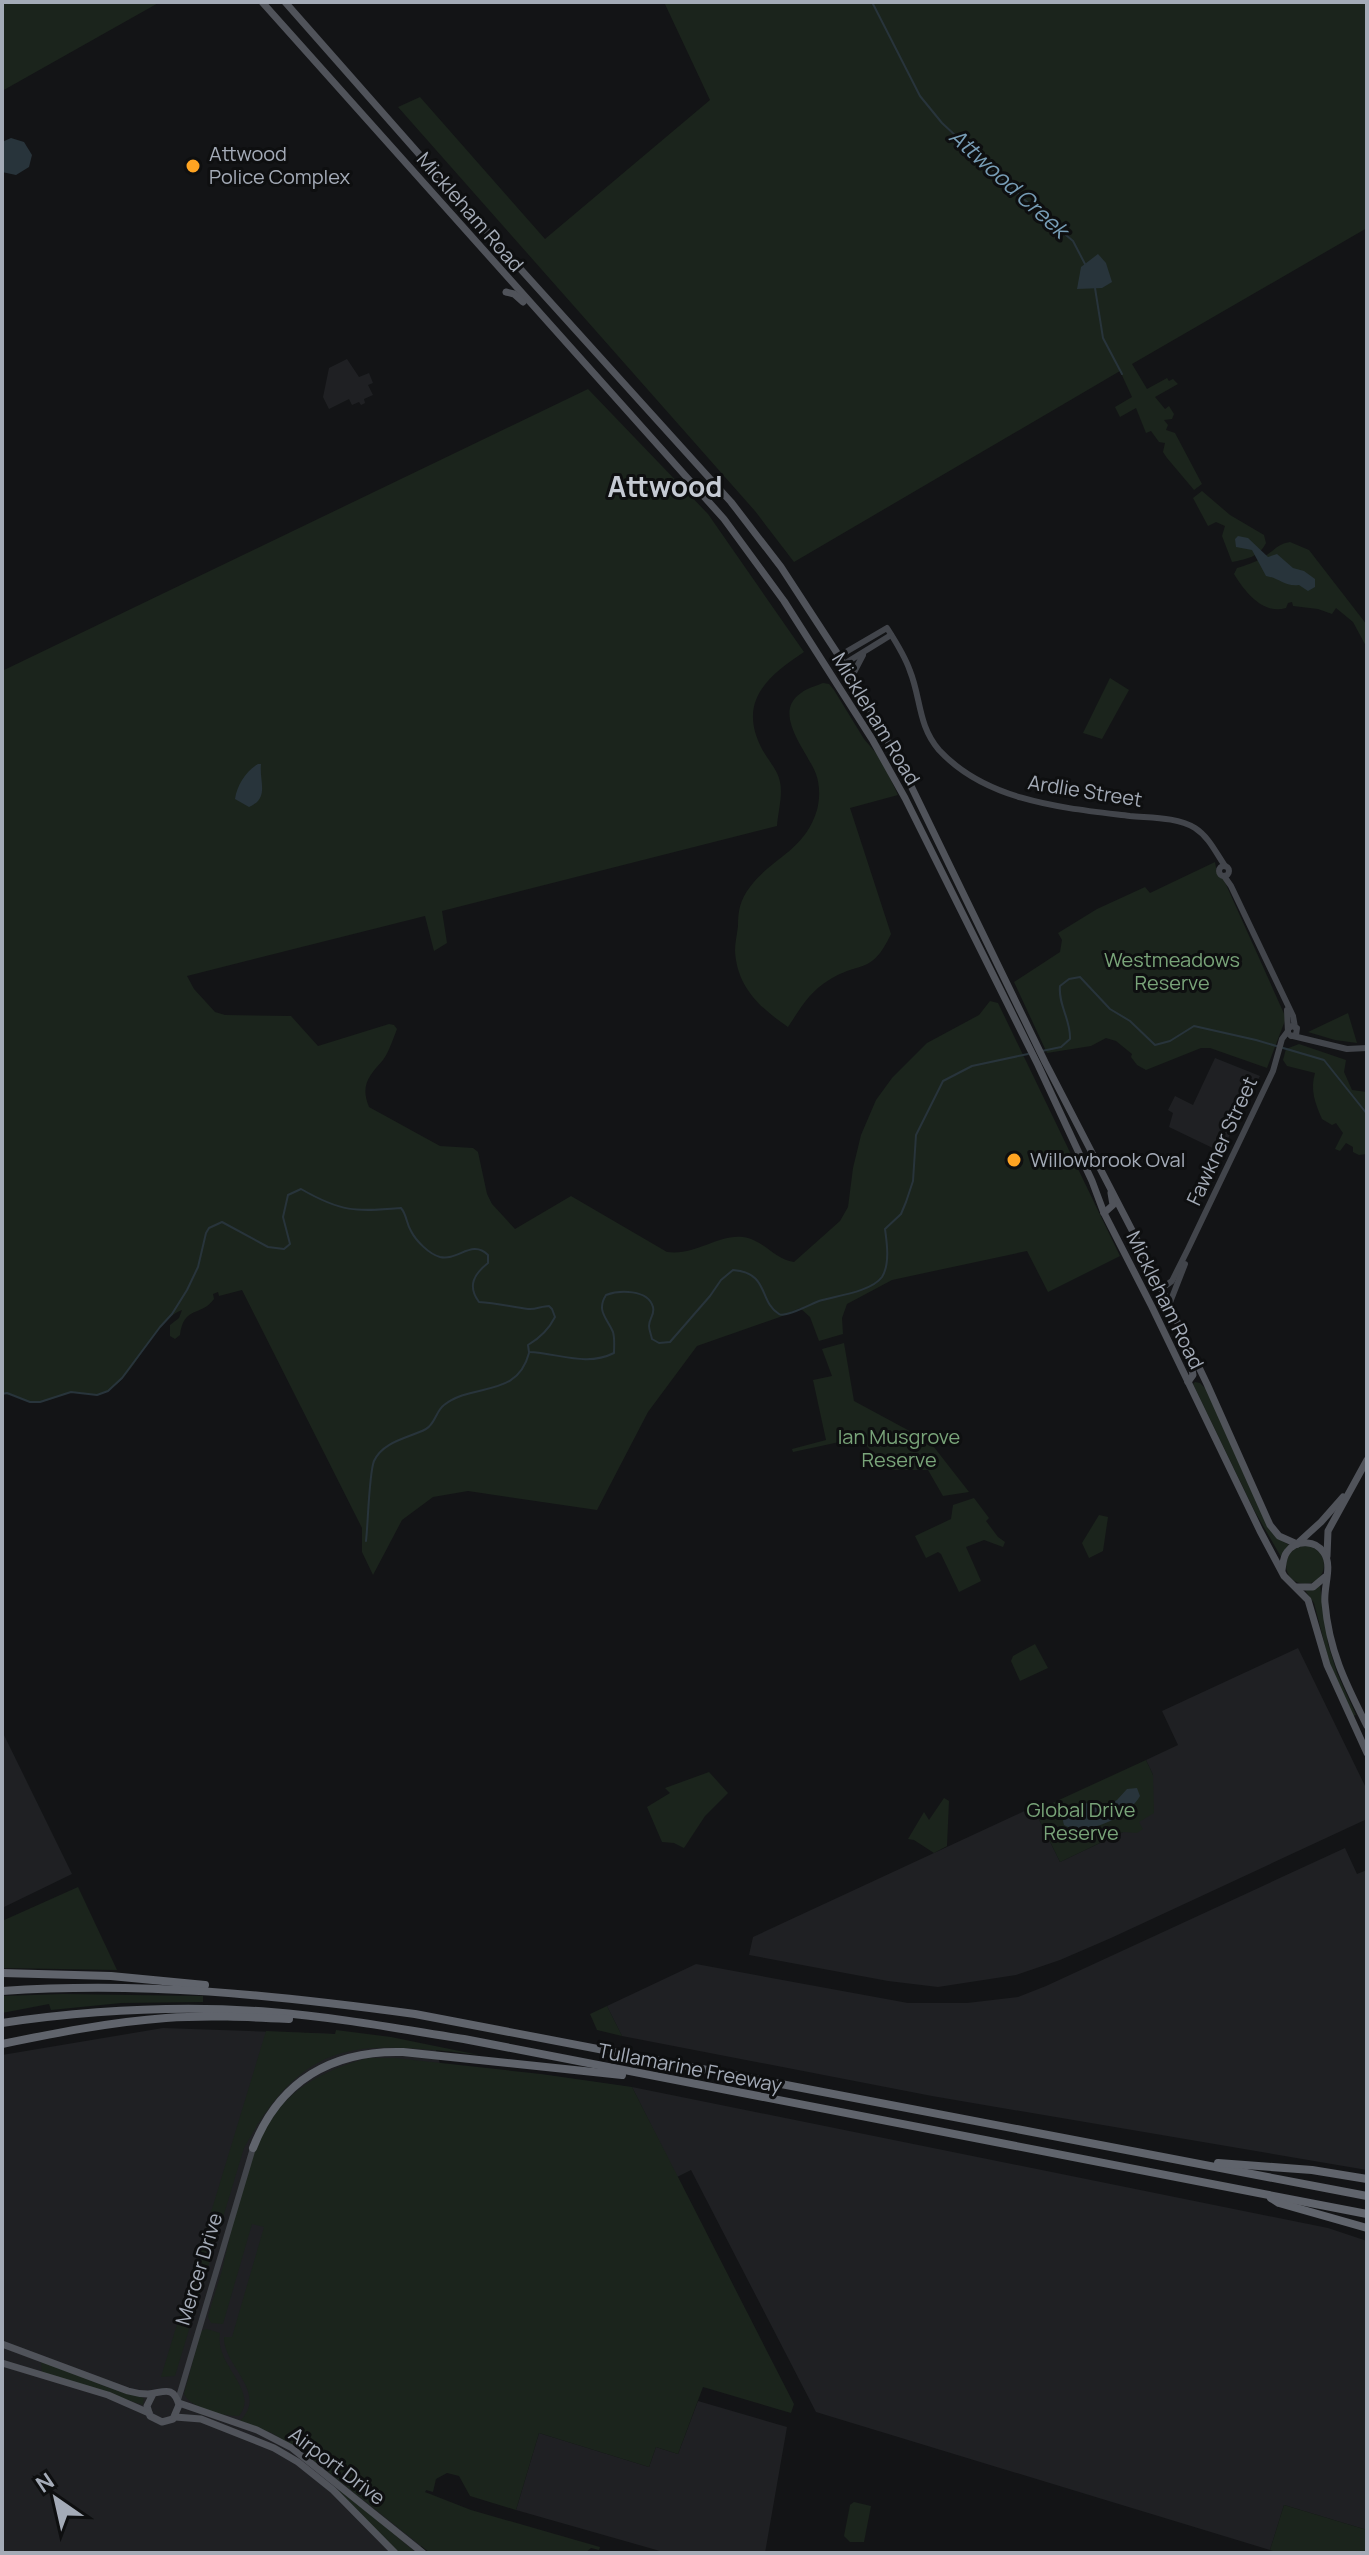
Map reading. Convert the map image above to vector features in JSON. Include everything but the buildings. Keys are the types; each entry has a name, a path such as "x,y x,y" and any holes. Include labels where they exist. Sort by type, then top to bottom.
{"highway":[{"path":"2,1973 158,1980 213,1986 220,1991"},
{"name":"Tullamarine Freeway","path":"2,1991 124,1987 220,1991 415,2014 1367,2196"},
{"name":"Tullamarine Freeway","path":"2,2023 100,2012 189,2009 273,2012 362,2023 464,2039 1367,2214"},
{"path":"2,2044 84,2028 165,2018 252,2017 362,2023"},
{"path":"253,2148 266,2119 297,2084 325,2066 346,2057 368,2053 403,2052 663,2079"},
{"path":"1205,2164 1221,2162 1275,2166 1367,2179"},
{"path":"1263,2193 1279,2203 1367,2228"}],"main road":[{"name":"Mickleham Road","path":"262,2 724,519 761,567 892,773 1029,1038"},
{"name":"Mickleham Road","path":"285,2 741,514 781,567 842,660 896,755 1041,1063 1104,1213 1282,1572"},
{"path":"395,151 403,146 414,147"},
{"path":"512,284 527,275"},
{"path":"506,292 529,304"},
{"path":"825,665 842,660"},
{"path":"830,674 842,660"},
{"name":"Mickleham Road","path":"1041,1063 1074,1119 1149,1263 1270,1525 1279,1536 1297,1544"},
{"path":"1067,1128 1074,1119"},
{"path":"1104,1213 1113,1205 1110,1187"},
{"path":"1104,1213 1115,1211 1124,1214"},
{"path":"1148,1298 1162,1291"},
{"path":"1185,1340 1193,1367 1193,1375 1188,1382"},
{"path":"1188,1382 1195,1380 1207,1384"},
{"path":"1367,1460 1328,1531 1325,1601 1331,1643 1367,1726"},
{"path":"1355,1482 1331,1511 1287,1552 1282,1572 1310,1603 1327,1665 1367,1753"},
{"path":"1297,1544 1316,1545 1327,1559"},
{"path":"1292,1584 1313,1587 1327,1572"},
{"path":"2,2344 113,2387 139,2394 166,2391 178,2401 175,2417 162,2422 108,2395 2,2363"},
{"path":"149,2413 148,2402 153,2394"},
{"name":"Airport Drive","path":"178,2401 257,2430 292,2448 423,2553"},
{"name":"Airport Drive","path":"175,2417 201,2419 287,2455 333,2490 395,2553"}],"street":[{"path":"842,660 889,632"},
{"path":"842,660 865,652 889,632"},
{"name":"Ardlie Street","path":"889,632 910,671 920,715 930,737 967,773 999,790 1030,801 1185,823 1204,834 1223,867 1219,872 1226,875 1287,1006 1292,1031"},
{"path":"852,676 865,652"},
{"path":"1292,1031 1347,1049 1367,1048"},
{"name":"Fawkner Street","path":"1169,1305 1188,1249 1282,1045 1292,1031"},
{"path":"1149,1263 1160,1277 1175,1283"},
{"path":"1162,1291 1175,1283"},
{"name":"Mercer Drive","path":"178,2401 253,2148"}],"shaded area":[{"path":"11,138 24,142 32,155 29,167 16,175 2,172 2,142"},
{"path":"1098,254 1106,263 1112,282 1102,288 1077,289 1081,267"},
{"path":"347,359 359,377 369,373 373,383 368,385 373,395 364,399 365,403 361,405 359,402 352,405 349,399 329,409 323,397 329,368"},
{"path":"1238,536 1248,538 1268,557 1277,554 1293,568 1304,571 1315,579 1315,587 1308,591 1299,585 1266,576 1252,550 1236,547 1235,539"},
{"path":"261,764 261,794 249,807 235,799 236,794 246,774"},
{"path":"1215,1058 1260,1076 1221,1152 1169,1127 1173,1113 1168,1110 1175,1096 1193,1105"},
{"path":"1298,1648 1367,1790 1367,1819 1111,1938 1016,1975 938,1987 888,1981 749,1955 753,1937 1033,1807 1060,1862 1131,1831 1138,1822 1153,1775 1146,1760 1178,1745 1162,1711"},
{"path":"2,1731 72,1874 2,1908"},
{"path":"1137,1788 1140,1796 1134,1804 1106,1823 1083,1829 1064,1825 1063,1817 1070,1807 1085,1803 1107,1806 1127,1789"},
{"path":"1345,1848 1357,1874 1367,1870 1367,2170 932,2096 622,2036 607,2006 696,1964 908,2003 967,2003 1018,1997"},
{"path":"163,2028 336,2034 436,2050 442,2071 435,2458 423,2499 444,2505 417,2553 2,2553 2,2055"},
{"path":"632,2087 1328,2228 1367,2241 1367,2530 1284,2505 1270,2550 816,2412 691,2170 677,2177"},
{"path":"698,2401 787,2427 765,2553 667,2553 516,2510 539,2433 649,2467 656,2447 678,2454"}],"green space":[{"path":"4,2 160,2 2,91"},
{"path":"664,2 1367,2 1367,228 1132,364 1147,389 1167,378 1178,384 1155,397 1165,409 1169,406 1174,414 1172,419 1164,420 1168,425 1166,430 1175,433 1202,484 1194,490 1163,452 1165,443 1159,442 1151,431 1146,433 1136,408 1120,417 1115,407 1132,397 1120,371 794,562 755,511 398,107 420,97 545,239 710,100"},
{"path":"588,389 708,514 804,652 768,681 755,704 755,732 780,782 777,826 442,911 447,943 434,951 425,916 187,976 194,989 215,1012 225,1015 291,1016 318,1046 394,1025 397,1029 389,1049 367,1081 365,1093 369,1107 440,1146 473,1148 478,1152 487,1194 515,1229 571,1196 667,1252 687,1251 724,1239 743,1237 794,1262 840,1221 848,1207 861,1135 876,1100 892,1078 927,1043 979,1015 990,1001 998,1003 1120,1256 1048,1292 1027,1251 892,1280 847,1304 842,1318 843,1334 819,1341 810,1317 800,1308 697,1346 648,1412 597,1510 468,1491 433,1497 402,1520 373,1575 362,1552 362,1528 242,1290 219,1296 218,1292 213,1294 214,1299 209,1304 185,1319 180,1335 175,1339 170,1336 170,1325 179,1318 182,1310 171,1316 111,1389 99,1394 68,1393 37,1402 2,1394 2,671"},
{"path":"1202,491 1230,515 1264,535 1266,543 1260,551 1232,562 1222,536 1225,526 1216,522 1208,526 1193,498"},
{"path":"1290,542 1309,550 1367,625 1367,648 1353,622 1336,608 1332,614 1293,606 1292,602 1286,608 1270,608 1249,595 1238,581 1234,574 1237,568"},
{"path":"1110,678 1129,690 1102,739 1083,733"},
{"path":"823,683 834,690 864,739 881,759 898,795 850,808 891,934 871,962 840,974 816,989 788,1027 759,1004 745,986 737,964 735,945 739,910 747,892 804,836 817,810 817,778 794,733 790,711 793,701 801,693"},
{"name":"Westmeadows Reserve","path":"1215,862 1217,873 1224,880 1286,1018 1267,1068 1210,1048 1201,1048 1146,1070 1137,1065 1132,1054 1116,1041 1106,1038 1091,1046 1047,1053 1014,982 1060,952 1062,940 1058,933 1097,909 1145,887 1150,893"},
{"path":"1348,1013 1357,1043 1308,1032"},
{"path":"1299,1044 1346,1060 1344,1072 1352,1090 1367,1092 1367,1154 1353,1152 1353,1147 1346,1143 1340,1151 1335,1149 1343,1133 1336,1123 1332,1125 1322,1119 1314,1096 1315,1073 1287,1066 1283,1060 1286,1049"},
{"name":"Ian Musgrove Reserve","path":"844,1343 854,1401 930,1442 969,1492 943,1496 928,1470 892,1470 858,1438 793,1452 792,1449 826,1440 813,1380 832,1376 822,1349"},
{"path":"1195,1382 1206,1389 1268,1527 1277,1538 1289,1545 1281,1557 1254,1510 1193,1384"},
{"path":"974,1498 989,1518 986,1521 1005,1542 1003,1547 984,1540 966,1547 981,1581 959,1592 941,1554 938,1552 926,1558 915,1536 951,1519 953,1505"},
{"path":"1099,1515 1108,1517 1103,1551 1089,1558 1082,1543"},
{"path":"1305,1546 1319,1551 1324,1565 1319,1579 1305,1584 1291,1579 1286,1565 1291,1551"},
{"path":"1320,1585 1328,1644 1356,1715 1353,1716 1329,1661 1314,1603 1305,1590"},
{"path":"1035,1644 1048,1668 1020,1681 1011,1661 1013,1656"},
{"name":"Global Drive Reserve","path":"1146,1760 1153,1775 1154,1813 1139,1822 1143,1829 1137,1833 1123,1832 1060,1862 1035,1811"},
{"path":"709,1772 728,1793 705,1816 684,1848 662,1842 647,1807 670,1793 665,1788"},
{"path":"944,1798 949,1801 947,1846 934,1853 908,1839 924,1812 929,1820"},
{"path":"78,1887 117,1970 2,1968 2,1921"},
{"path":"2,1996 203,1996 203,2002 121,2003 51,2010 49,2004 2,2013"},
{"path":"607,2006 622,2036 597,2030 590,2014"},
{"path":"336,2030 391,2037 479,2055 369,2048 341,2054 315,2065 291,2083 267,2110 244,2148 175,2376 161,2377 266,2031 335,2034"},
{"path":"368,2058 395,2058 541,2074 632,2087 794,2404 791,2413 703,2387 678,2454 656,2447 649,2467 539,2433 516,2510 470,2496 459,2476 447,2473 436,2479 433,2492 425,2492 471,2510 600,2547 599,2550 591,2548 585,2553 430,2553 302,2451 272,2433 240,2421 248,2410 250,2400 230,2358 224,2337 232,2337 264,2227 252,2224 223,2324 211,2323 208,2317 248,2169 265,2130 284,2103 305,2085 328,2072"},
{"path":"207,2329 220,2333 223,2356 241,2387 244,2406 239,2416 201,2408 184,2394 201,2331"},
{"path":"41,2361 144,2398 143,2405 42,2372"},
{"path":"340,2487 416,2553 399,2553 338,2490"},
{"path":"854,2502 871,2506 864,2542 850,2542 844,2536 850,2505"},
{"path":"1284,2505 1367,2530 1367,2553 1279,2553 1270,2550"}],"waterway":[{"name":"Attwood Creek","path":"872,2 920,96 942,123 1073,241 1085,264"},
{"name":"Attwood Creek","path":"1095,288 1103,338 1122,374"},
{"path":"1042,1051 1061,1047 1070,1039 1060,986 1069,979 1080,977 1110,1009 1130,1021 1155,1045 1170,1041 1194,1026 1324,1060 1367,1114"},
{"path":"2,1394 40,1402 71,1392 97,1395 108,1391 122,1378 187,1290 198,1267 209,1228 222,1222 268,1247 284,1249 290,1244 283,1217 288,1195 301,1189 349,1209 401,1208 416,1239 440,1257 476,1249 488,1255 488,1263 479,1271 473,1286 479,1302 531,1309 549,1306 552,1309 555,1317 544,1333 528,1345 529,1352 582,1359 614,1353 613,1332 602,1306 606,1295 618,1292 632,1292 650,1301 653,1307 649,1326 652,1339 659,1343 670,1342 721,1280 733,1270 753,1276 768,1302 782,1315 861,1290 877,1282 885,1272 885,1229 901,1214 906,1202 913,1181 916,1135 943,1081 972,1066 1028,1054"},
{"path":"366,1541 371,1476 378,1454 390,1444 426,1429 441,1408 455,1398 493,1388 515,1377 529,1353"}],"place":[{"name":"Attwood Police Complex","path":"193,166"},
{"name":"Willowbrook Oval","path":"1014,1160"}],"district":[{"name":"Attwood","path":"665,487"}]}
